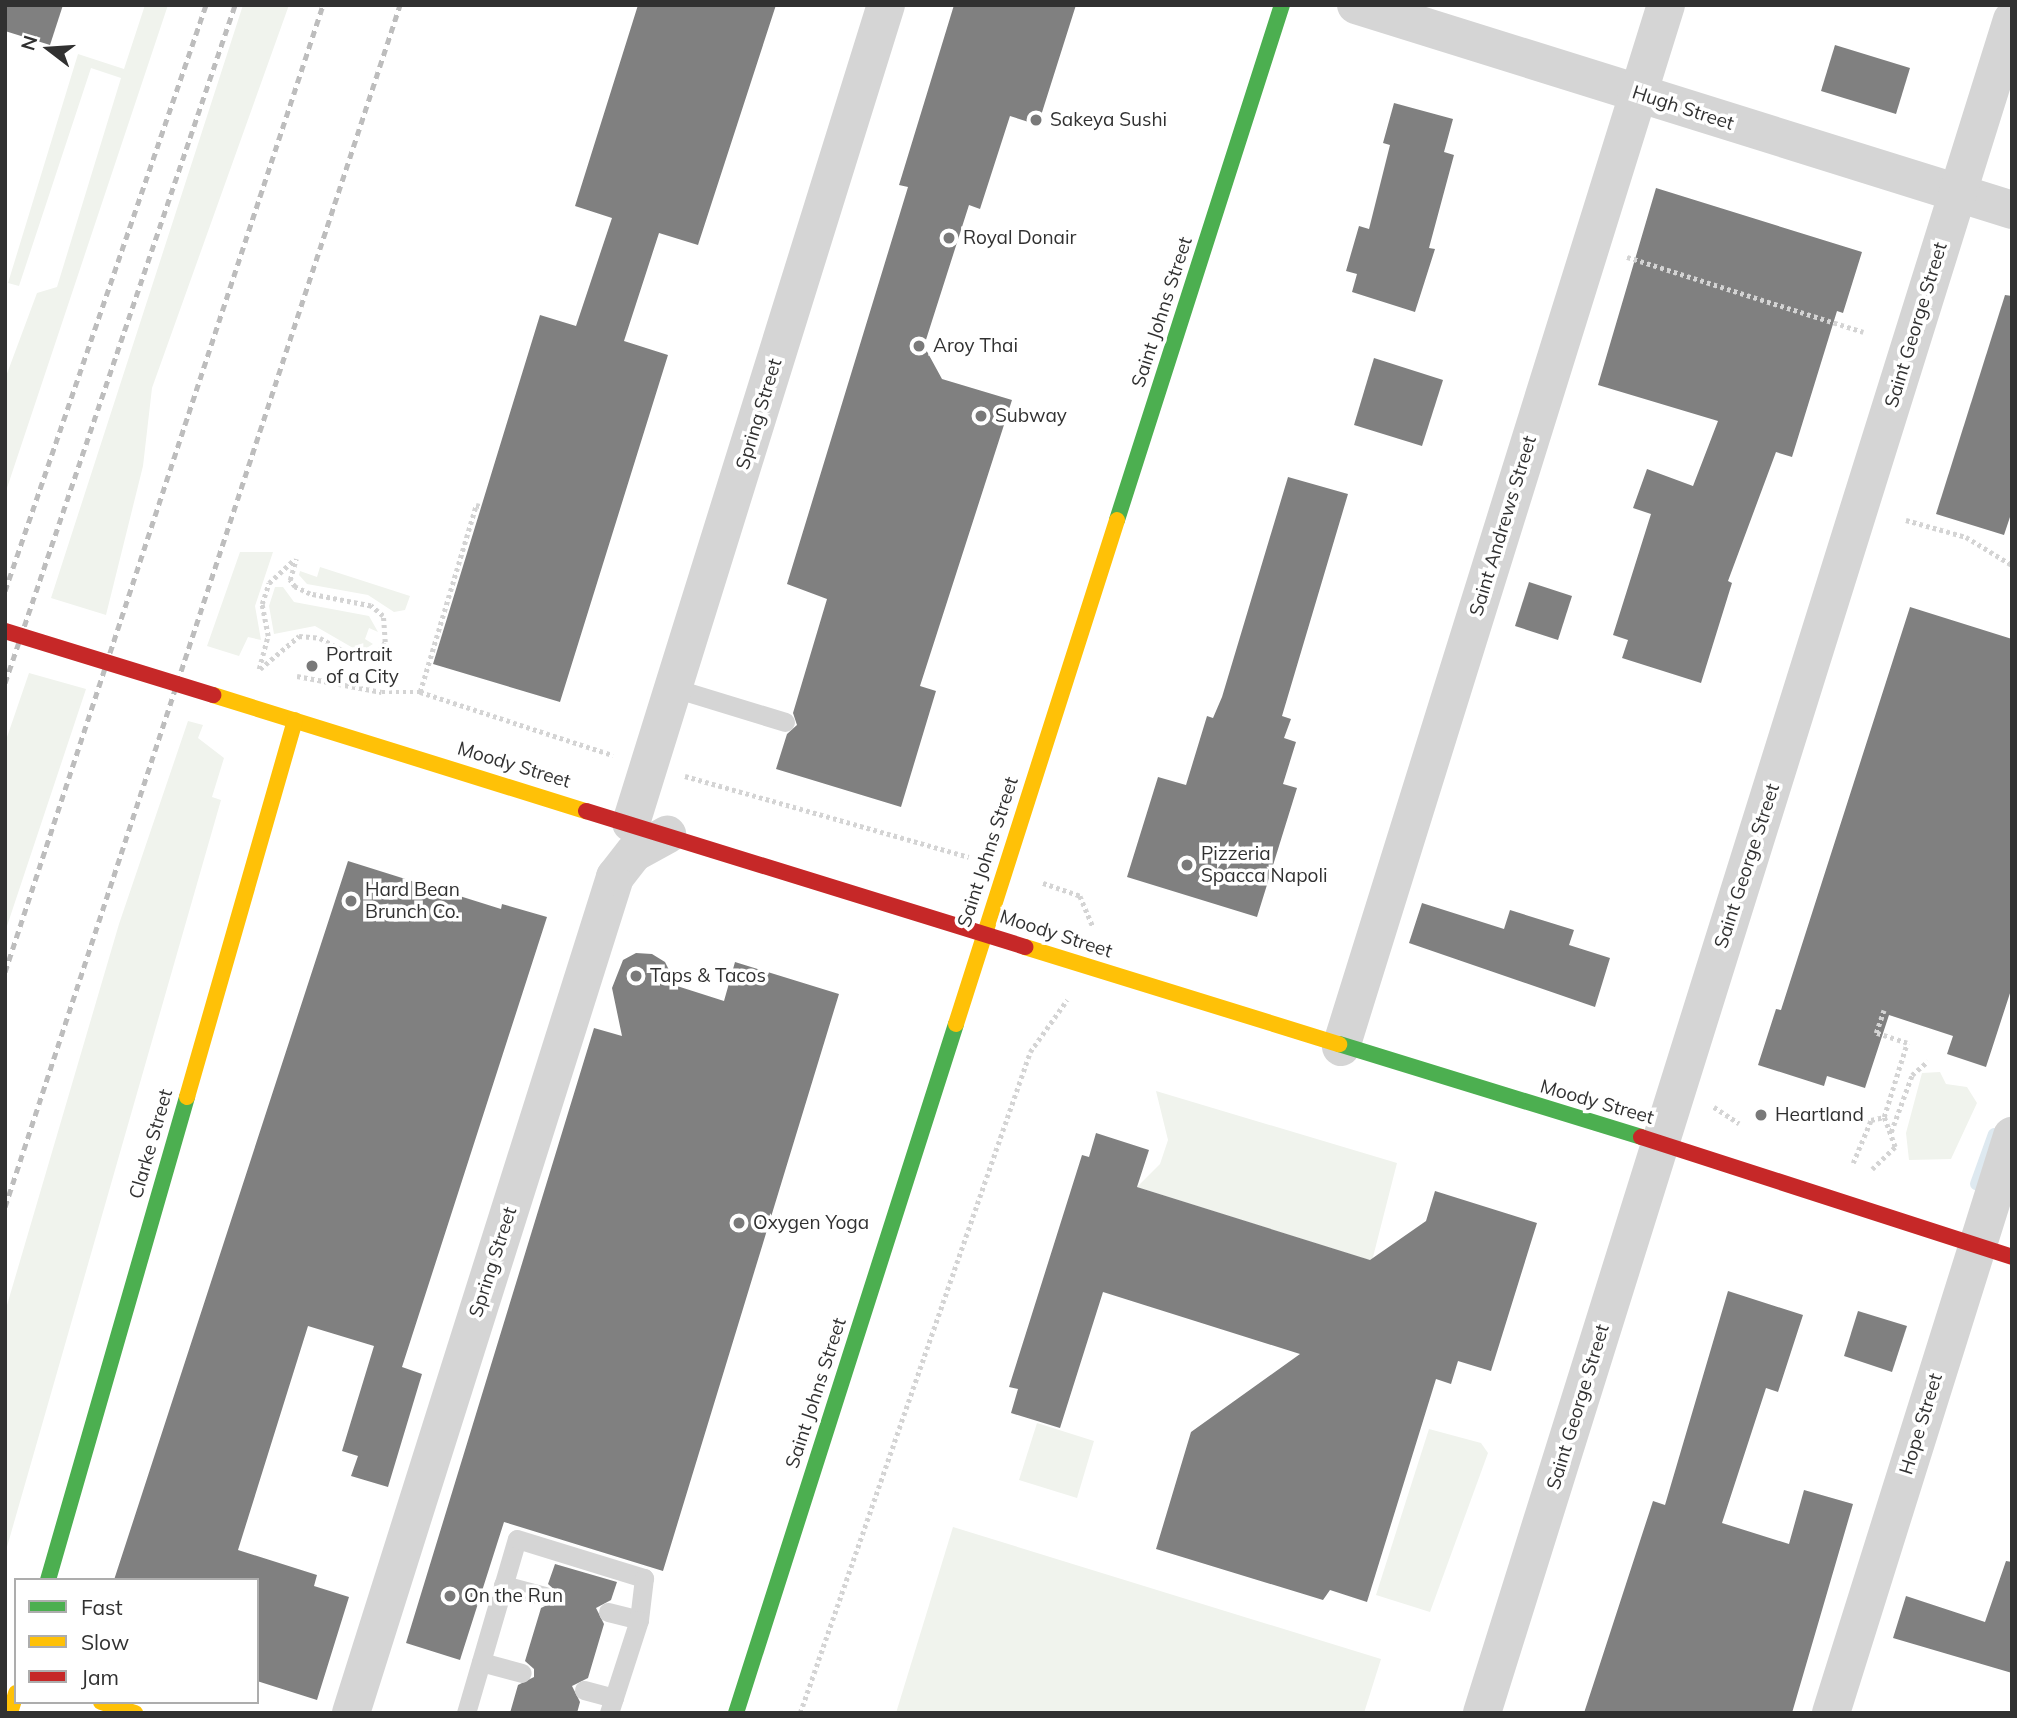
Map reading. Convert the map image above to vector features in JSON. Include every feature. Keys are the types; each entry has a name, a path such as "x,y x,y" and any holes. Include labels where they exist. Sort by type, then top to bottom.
{"main road":[{"name":"Saint Johns Street","path":"736,1713 1282,5"},
{"name":"Moody Street","path":"5,631 984,932 1341,1047 1660,1143 2012,1257"},
{"name":"Clarke Street","path":"49,1578 295,720"},
{"path":"107,1704 135,1713"}],"street":[{"name":"Spring Street","path":"631,823 886,5"},
{"name":"Hugh Street","path":"1356,5 2012,209"},
{"name":"Saint Andrews Street","path":"1341,1047 1666,5"},
{"name":"Saint George Street","path":"1482,1713 2012,20"},
{"name":"Spring Street","path":"351,1713 615,877 635,853 667,835"},
{"name":"Hope Street","path":"1831,1713 2012,1136"}],"lane":[{"path":"674,688 785,722"},
{"path":"466,1713 517,1539 644,1578 639,1620 611,1705 584,1690"},
{"path":"503,1585 545,1596"},
{"path":"608,1612 639,1620"},
{"path":"481,1662 522,1673"}],"path":[{"path":"1614,253 1863,332"},
{"path":"420,692 476,505 480,506"},
{"path":"1906,520 1966,537 2012,565"},
{"path":"296,559 290,580 300,591 361,601 383,616 387,634 375,657 353,658 306,635 291,641 259,670 268,636 262,604 269,583 296,559"},
{"path":"259,670 271,672"},
{"path":"294,676 382,692 420,692 625,758"},
{"path":"682,776 892,839 925,842"},
{"path":"1062,890 1080,896 1093,925"},
{"path":"800,1713 1030,1052 1065,1005"},
{"path":"1872,1169 1895,1147 1884,1117 1907,1043 1876,1033 1884,1010"},
{"path":"1891,1132 1912,1075 1928,1061"},
{"path":"1853,1163 1871,1120 1884,1117"}],"shaded area":[{"path":"145,5 168,5 5,494 5,379 37,293 57,287 121,78 91,68 19,286 8,283 78,54 124,69"},
{"path":"243,5 289,5 152,388 143,466 106,615 51,598"},
{"path":"240,552 273,552 255,606 261,640 248,637 239,656 207,646"},
{"path":"320,567 410,596 405,610 394,612 368,595 307,584 299,575 300,571 317,577"},
{"path":"275,587 283,587 294,602 369,616 378,632 369,628 365,639 373,644 360,652 315,626 274,634 269,606"},
{"path":"29,673 86,689 5,932 5,743"},
{"path":"188,721 203,725 198,738 224,758 212,797 221,800 5,1554 5,1312 119,924"},
{"path":"1940,1072 1946,1084 1967,1087 1977,1103 1951,1159 1909,1160 1906,1133 1922,1073"},
{"path":"1156,1091 1397,1163 1372,1261 1137,1187 1160,1164 1168,1140"},
{"path":"1037,1423 1094,1441 1077,1498 1019,1480"},
{"path":"1429,1429 1481,1443 1488,1453 1430,1612 1376,1595"},
{"path":"953,1527 1381,1659 1364,1713 896,1713"}],"building":[{"path":"5,5 63,5 50,45 5,31"},
{"path":"638,5 776,5 698,245 659,233 624,341 668,355 560,702 433,664 540,315 576,326 612,218 575,206"},
{"path":"954,5 1076,5 1038,125 1010,116 980,209 969,205 924,346 942,379 1012,400 920,686 936,691 901,807 776,769 787,734 797,725 793,713 827,599 787,584 908,187 899,185"},
{"path":"1835,45 1910,68 1896,114 1821,91"},
{"path":"1394,103 1453,119 1444,152 1454,155 1429,248 1435,249 1415,312 1352,292 1357,274 1346,271 1359,226 1369,229 1390,145 1383,143"},
{"path":"1656,188 1862,252 1843,313 1837,311 1792,457 1776,452 1728,581 1732,583 1701,683 1622,658 1628,640 1613,635 1651,514 1633,508 1647,469 1693,486 1718,421 1598,385"},
{"path":"2005,295 2012,296 2012,511 2004,535 1936,514"},
{"path":"1374,358 1443,380 1422,446 1354,425"},
{"path":"1288,477 1348,494 1282,716 1291,719 1284,738 1296,742 1283,784 1297,788 1257,917 1127,877 1158,777 1186,785 1207,716 1213,718 1222,697"},
{"path":"1529,582 1572,596 1558,640 1515,626"},
{"path":"1910,607 2012,639 2012,987 1986,1067 1947,1054 1953,1036 1889,1015 1865,1088 1827,1076 1824,1086 1758,1065 1776,1009 1781,1010"},
{"path":"348,861 501,909 502,904 547,917 402,1367 422,1374 388,1487 351,1476 358,1456 342,1451 374,1346 308,1326 238,1550 317,1575 314,1586 349,1597 317,1700 259,1682 259,1578 115,1578"},
{"path":"1422,903 1504,929 1510,910 1574,930 1569,945 1610,958 1595,1007 1409,943"},
{"path":"636,953 652,954 665,962 677,986 724,1001 735,962 839,994 663,1571 504,1522 460,1660 406,1643 594,1028 622,1036 612,988 623,960"},
{"path":"1096,1133 1149,1150 1137,1187 1370,1260 1426,1221 1435,1191 1537,1223 1491,1371 1458,1361 1451,1384 1436,1379 1367,1602 1330,1590 1323,1600 1156,1549 1191,1432 1300,1354 1103,1292 1060,1428 1011,1413 1018,1389 1009,1387 1082,1155 1089,1157"},
{"path":"1728,1291 1803,1315 1778,1392 1766,1388 1722,1523 1789,1544 1804,1490 1853,1504 1792,1713 1584,1713 1653,1501 1665,1505"},
{"path":"1858,1311 1907,1326 1892,1372 1844,1356"},
{"path":"2006,1561 2012,1562 2012,1673 1893,1638 1906,1596 1985,1622"},
{"path":"555,1564 617,1582 611,1600 596,1608 604,1624 588,1678 572,1686 580,1702 577,1713 510,1713 518,1685 534,1677 534,1669 525,1661 541,1608 557,1600 557,1592 548,1584"}],"waterway":[{"path":"1976,1184 1994,1134"}],"railway":[{"path":"5,591 206,5"},
{"path":"5,683 235,5"},
{"path":"5,972 323,5"},
{"path":"5,1207 400,5"}],"traffic: fast":[{"path":"1117,520 1282,5"},
{"path":"736,1713 956,1024"},
{"path":"1339,1044 1641,1137"},
{"path":"49,1578 187,1097"}],"traffic: slow":[{"path":"956,1024 1117,520"},
{"path":"213,695 586,811"},
{"path":"187,1097 295,720"},
{"path":"1025,947 1339,1044"},
{"path":"10,1713 14,1700"},
{"path":"107,1704 135,1713"}],"traffic: jam":[{"path":"5,631 213,695"},
{"path":"586,811 1025,947"},
{"path":"1641,1137 2012,1257"}],"place":[{"name":"Sakeya Sushi","path":"1036,120"},
{"name":"Royal Donair","path":"949,238"},
{"name":"Aroy Thai","path":"919,346"},
{"name":"Subway","path":"981,416"},
{"name":"Portrait of a City","path":"312,666"},
{"name":"Pizzeria Spacca Napoli","path":"1187,865"},
{"name":"Hard Bean Brunch Co.","path":"351,901"},
{"name":"Taps & Tacos","path":"636,976"},
{"name":"Heartland","path":"1761,1115"},
{"name":"Oxygen Yoga","path":"739,1223"},
{"name":"On the Run","path":"450,1596"}]}
